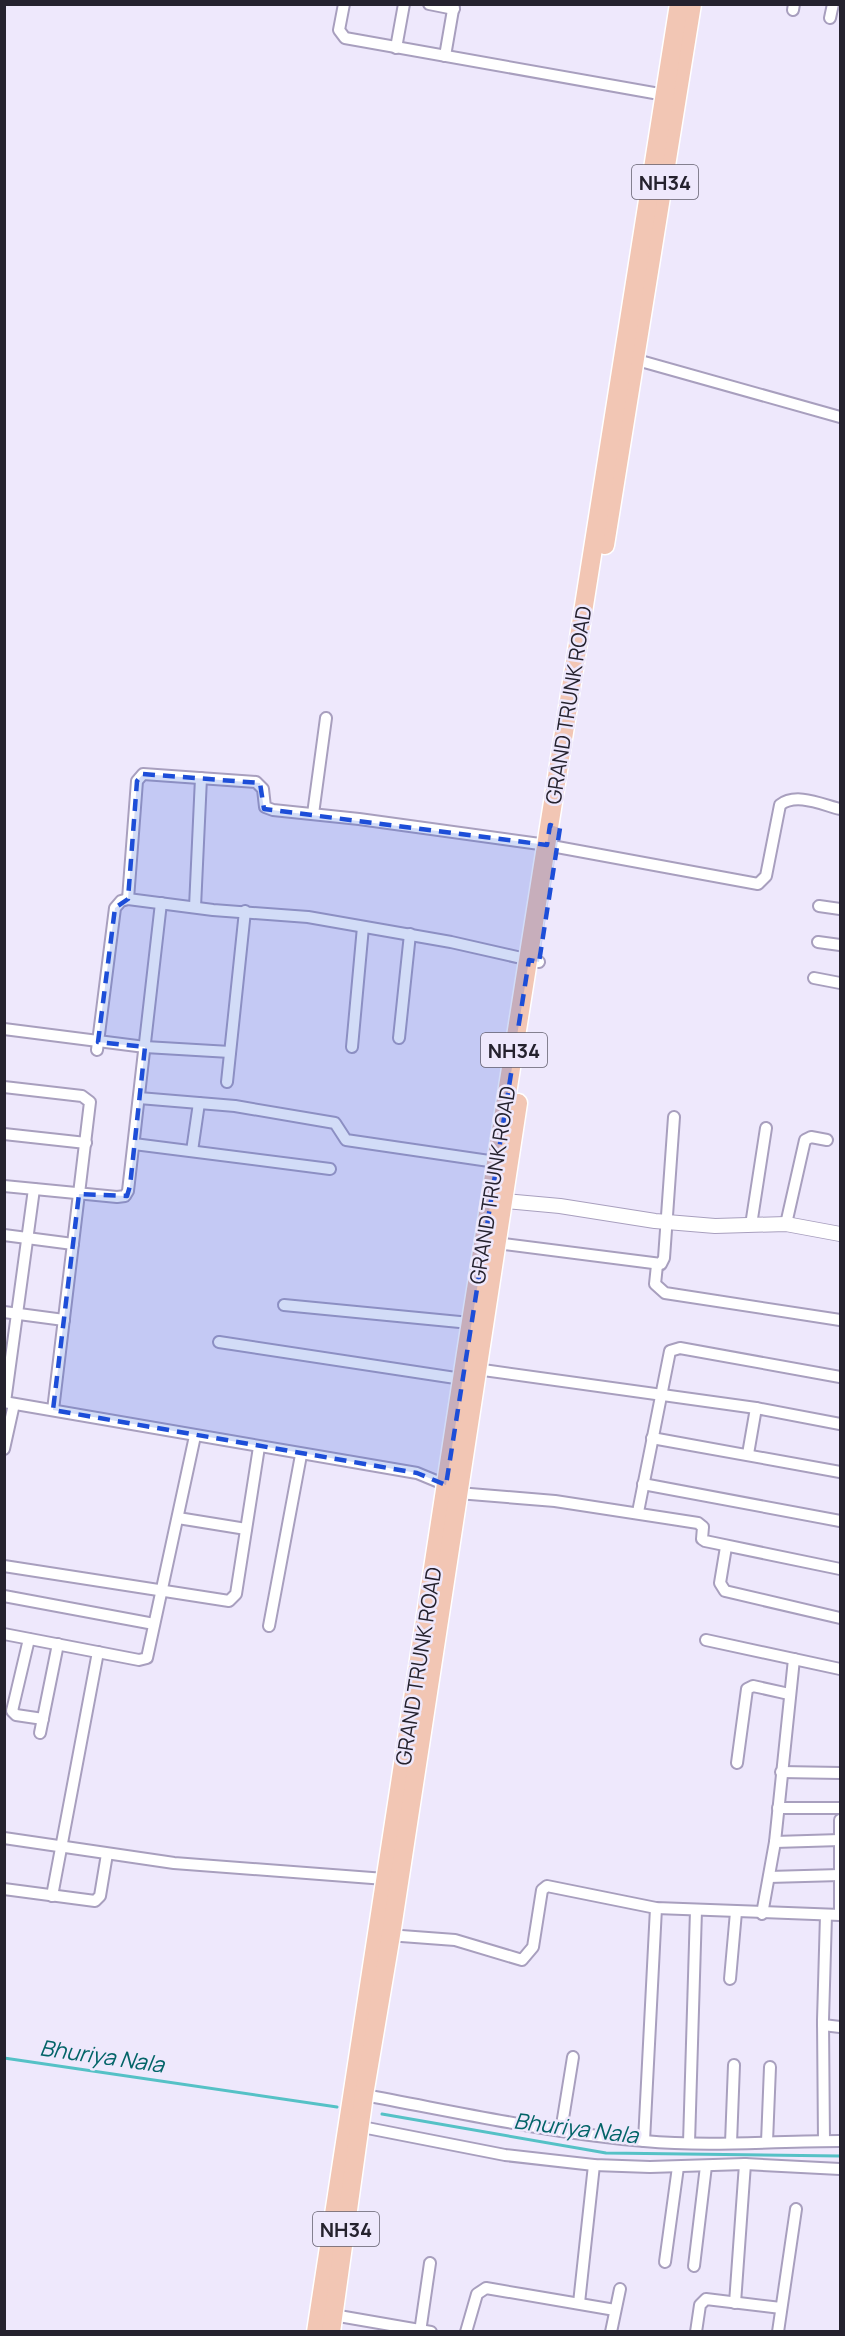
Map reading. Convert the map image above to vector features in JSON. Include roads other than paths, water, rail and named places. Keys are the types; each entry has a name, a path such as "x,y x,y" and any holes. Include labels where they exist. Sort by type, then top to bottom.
{"highway":[{"name":"GRAND TRUNK ROAD","path":"469,1374 470,1323 496,1200 534,961 679,4"},
{"name":"GRAND TRUNK ROAD","path":"555,826 637,360 692,4"},
{"name":"GRAND TRUNK ROAD","path":"332,2323 360,2097 469,1374 496,1243 496,1162 534,961"},
{"name":"GRAND TRUNK ROAD","path":"384,1934 385,1880 452,1489"},
{"name":"GRAND TRUNK ROAD","path":"316,2331 357,2126"}],"street":[{"path":"344,4 339,30 342,36 396,48 665,95"},
{"path":"396,48 404,4"},
{"path":"429,4 454,7 445,56"},
{"path":"830,18 833,4"},
{"path":"637,360 840,417"},
{"path":"314,814 326,718"},
{"path":"128,899 139,777 146,773 260,783 263,789 264,807 267,809 552,846 758,884 766,876 780,805 786,800 801,799 840,809"},
{"path":"195,908 201,778"},
{"path":"97,1046 115,908 121,901 128,899 195,908 308,917 410,934 534,961"},
{"path":"4,1186 125,1196 130,1186 161,903"},
{"path":"819,906 840,909"},
{"path":"227,1082 245,911"},
{"path":"352,1047 363,927"},
{"path":"399,1038 410,934"},
{"path":"818,942 840,945"},
{"path":"814,978 840,983"},
{"path":"4,1029 97,1046 230,1052"},
{"path":"4,1087 87,1098 90,1107 52,1410"},
{"path":"139,1098 245,1107 335,1123 346,1140 496,1162"},
{"path":"192,1151 199,1103"},
{"path":"496,1243 661,1264 664,1258 674,1117"},
{"path":"751,1225 766,1128"},
{"path":"4,1134 86,1143"},
{"path":"786,1224 805,1140 812,1137 827,1140"},
{"path":"134,1143 330,1169"},
{"path":"4,1449 8,1403 10,1313 34,1189"},
{"path":"496,1200 667,1222 715,1226 786,1224 840,1234"},
{"path":"4,1235 73,1244"},
{"path":"657,1264 656,1284 665,1293 840,1320"},
{"path":"284,1305 470,1323"},
{"path":"10,1313 64,1320"},
{"path":"219,1342 469,1374 661,1394 756,1408 840,1424"},
{"path":"638,1512 668,1354 675,1348 840,1377"},
{"path":"8,1403 301,1455 417,1473 452,1489 638,1512 698,1523 703,1527 703,1540 726,1547 840,1569"},
{"path":"748,1455 756,1408"},
{"path":"4,1634 139,1660 147,1658 159,1593 195,1436"},
{"path":"652,1438 840,1472"},
{"path":"4,1566 222,1602 233,1598 259,1447"},
{"path":"269,1626 301,1455"},
{"path":"643,1484 840,1521"},
{"path":"178,1518 246,1529"},
{"path":"726,1547 720,1583 725,1591 840,1618"},
{"path":"4,1596 154,1624"},
{"path":"29,1639 12,1711 16,1715 43,1719"},
{"path":"706,1640 840,1669"},
{"path":"40,1733 58,1644"},
{"path":"52,1896 98,1652"},
{"path":"762,1914 775,1842 794,1659"},
{"path":"737,1763 747,1689 753,1686 789,1694"},
{"path":"781,1772 840,1773"},
{"path":"778,1808 840,1808"},
{"path":"384,1934 455,1940 522,1960 533,1947 542,1890 547,1886 656,1908 762,1914 840,1915 840,1820"},
{"path":"4,1838 174,1863 385,1880"},
{"path":"775,1842 840,1840"},
{"path":"4,1889 95,1901 100,1896 108,1854"},
{"path":"769,1877 840,1875"},
{"path":"644,2141 656,1908"},
{"path":"689,2143 696,1910"},
{"path":"730,1979 736,1912"},
{"path":"824,2141 823,2025 826,1915"},
{"path":"823,2025 840,2027"},
{"path":"561,2131 573,2057"},
{"path":"731,2144 734,2065"},
{"path":"767,2142 770,2067"},
{"path":"360,2097 561,2131 644,2141 731,2144 840,2141"},
{"path":"357,2126 505,2155 594,2165 678,2167 745,2164 840,2169"},
{"path":"735,2303 745,2164"},
{"path":"579,2302 594,2165"},
{"path":"694,2266 706,2166"},
{"path":"665,2262 678,2167"},
{"path":"778,2331 796,2209"},
{"path":"332,2323 424,2331 430,2263"},
{"path":"466,2331 477,2294 486,2288 579,2302 615,2310"},
{"path":"610,2331 620,2289"},
{"path":"696,2331 702,2301 710,2299 781,2308"}],"waterway":[{"name":"Bhuriya Nala","path":"4,2058 337,2107"},
{"name":"Bhuriya Nala","path":"382,2114 606,2153 840,2156"}]}
